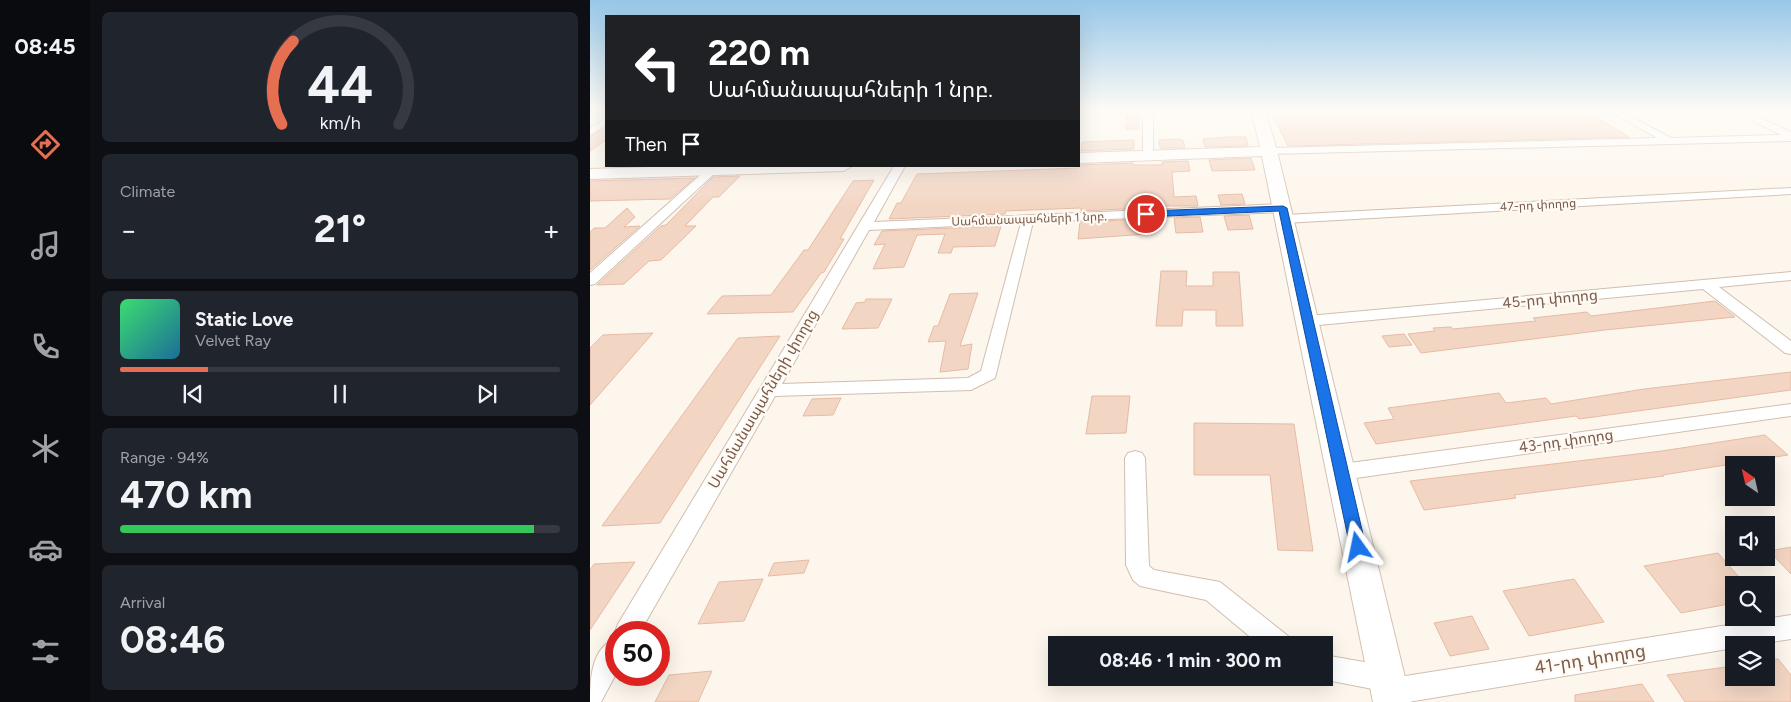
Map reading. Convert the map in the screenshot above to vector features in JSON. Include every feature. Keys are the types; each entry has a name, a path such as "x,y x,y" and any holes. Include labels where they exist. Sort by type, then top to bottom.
{"main road":[{"path":"1267,143 1342,472 1389,691"},
{"path":"1080,158 1269,150"},
{"path":"590,174 817,167"}],"street":[{"path":"1148,143 1148,155"},
{"path":"1269,150 1633,143"},
{"name":"Սահմանապահների փողոց","path":"633,621 899,167"},
{"path":"590,282 711,171"},
{"name":"47-րդ փողոց","path":"1284,214 1791,191"},
{"name":"Սահմանապահների 1 նրբ.","path":"865,226 1028,219 1284,214"},
{"path":"769,390 971,384 982,379 989,374 1028,219"},
{"name":"45-րդ փողոց","path":"1308,321 1791,276"},
{"path":"1706,284 1791,349"},
{"name":"43-րդ փողոց","path":"1342,472 1791,410"},
{"path":"1135,458 1137,565 1141,573 1148,579 1212,590 1269,636"},
{"name":"41-րդ փողոց","path":"1389,691 1791,627"},
{"path":"590,695 605,669"},
{"path":"1333,671 1389,691"}],"building":[{"path":"590,143 602,143 590,151"},
{"path":"1082,143 1134,143 1134,149 1081,151"},
{"path":"1159,143 1184,143 1185,148 1160,148"},
{"path":"1204,143 1247,143 1248,146 1205,147"},
{"path":"1286,143 1411,143 1288,146"},
{"path":"1251,158 1255,170 1212,171 1209,160"},
{"path":"1188,161 1190,171 1172,172 1174,197 1196,196 1198,206 1144,206 1144,208 1081,211 1081,208 1006,211 1005,214 889,219 897,203 901,203 917,174 1078,168 1080,165 1133,163 1133,165 1162,165 1162,162"},
{"path":"740,176 719,197 713,197 685,226 696,226 661,260 649,261 624,284 597,285 661,226 666,225 713,177"},
{"path":"695,178 670,199 590,201 590,181"},
{"path":"874,180 840,239 844,239 824,272 821,273 793,312 707,314 722,296 771,295 804,250 808,250 853,181"},
{"path":"1242,194 1245,204 1221,205 1218,195"},
{"path":"627,208 635,217 624,227 640,226 590,270 590,232 594,228 605,228"},
{"path":"1249,215 1253,229 1228,230 1224,216"},
{"path":"1200,217 1203,232 1176,233 1174,218"},
{"path":"1145,219 1147,234 1078,239 1080,222"},
{"path":"1001,226 995,246 953,247 951,253 938,253 945,234 917,235 904,267 873,269 885,244 874,245 882,231"},
{"path":"1161,271 1187,271 1186,286 1213,286 1213,272 1239,272 1243,326 1216,326 1216,310 1183,310 1182,326 1156,326"},
{"path":"978,293 960,346 972,344 968,369 940,372 946,341 928,342 934,326 938,326 950,294"},
{"path":"866,299 892,299 878,328 842,329 856,303 865,302"},
{"path":"1715,301 1735,317 1605,330 1421,353 1408,334 1435,331 1433,328 1451,327 1453,329 1536,321 1533,318 1587,312 1591,316"},
{"path":"653,333 590,405 590,348 603,335"},
{"path":"1404,334 1412,345 1389,347 1382,336"},
{"path":"780,336 660,523 602,526 738,338"},
{"path":"1791,372 1791,390 1579,419 1576,416 1376,444 1364,423 1394,419 1388,408 1499,393 1506,403 1546,398 1551,404 1644,389"},
{"path":"1092,396 1130,396 1126,433 1086,434"},
{"path":"841,398 833,415 803,416 812,399"},
{"path":"1194,423 1294,424 1313,551 1278,550 1270,475 1194,475"},
{"path":"1765,435 1788,455 1775,457 1725,456 1725,465 1664,476 1514,495 1516,498 1424,510 1410,481 1662,451"},
{"path":"1791,547 1791,574 1775,557 1775,550"},
{"path":"1718,553 1725,561 1725,566 1729,566 1738,576 1725,576 1725,605 1681,613 1644,566"},
{"path":"809,560 804,573 768,576 774,563"},
{"path":"635,562 590,630 590,570 594,564"},
{"path":"763,579 744,621 698,624 719,582"},
{"path":"1574,579 1604,622 1529,636 1503,591"},
{"path":"1472,616 1489,649 1450,656 1434,623"},
{"path":"1775,659 1778,659 1791,675 1791,702 1685,702 1667,675 1725,667 1725,686 1775,686"},
{"path":"712,671 698,702 655,702 663,686 670,686 670,675"},
{"path":"1642,684 1654,702 1575,702 1575,695"}],"route":[{"path":"1146,214 1283,208 1358,547"}]}
